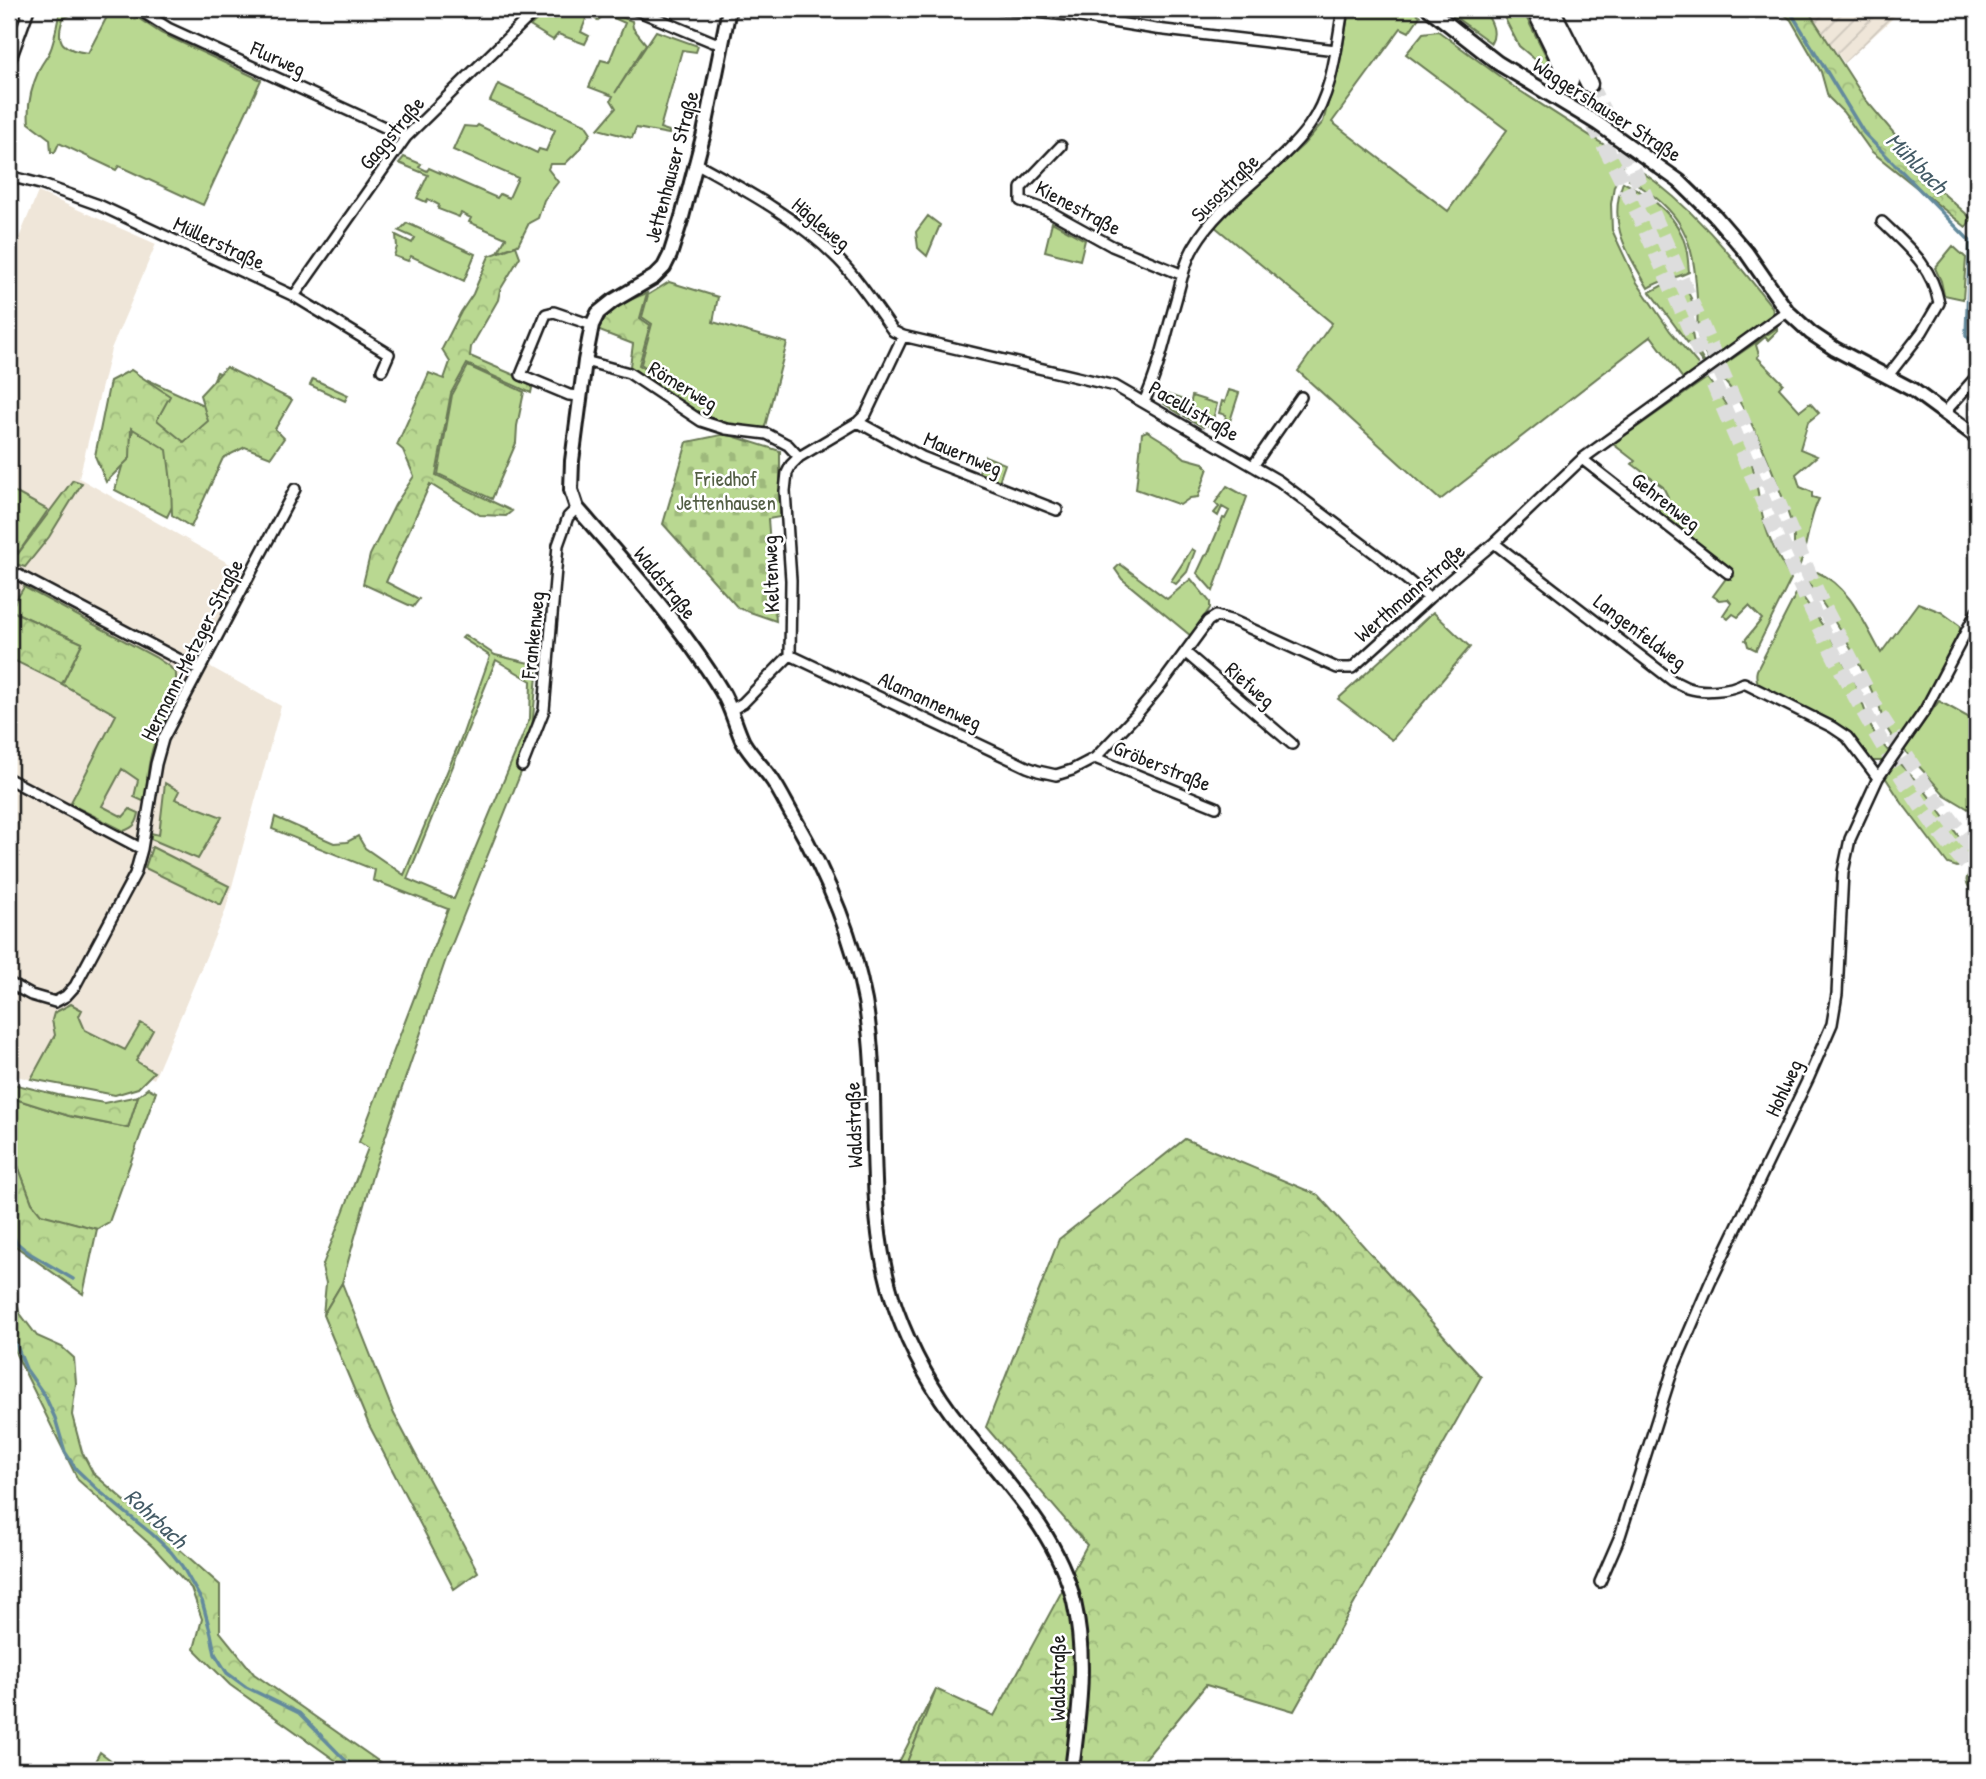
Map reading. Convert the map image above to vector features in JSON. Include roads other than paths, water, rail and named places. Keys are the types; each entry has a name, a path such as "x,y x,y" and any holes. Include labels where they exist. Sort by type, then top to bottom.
{"highway":[{"path":"1535,9 1570,81"},
{"path":"1551,9 1589,84"}],"street":[{"path":"9,64 29,9"},
{"name":"Flurweg","path":"138,9 168,28 407,137"},
{"name":"Gaggstraße","path":"294,296 407,137 537,9"},
{"path":"634,9 713,42 722,43"},
{"name":"Jettenhauser Straße","path":"592,325 598,313 612,301 654,277 664,267 670,255 696,163 729,9"},
{"path":"1000,9 1068,15 1156,29 1336,50"},
{"name":"Susostraße","path":"1144,402 1153,383 1183,275 1195,246 1212,221 1279,159 1310,125 1330,82 1343,9"},
{"name":"Waggershauser Straße","path":"1429,9 1498,63 1597,123 1679,181 1715,216 1746,253 1787,311 1811,333 1835,349 1913,390 1977,437"},
{"name":"Kienestraße","path":"1061,146 1021,188 1021,201 1047,210 1112,246 1183,275"},
{"name":"Hägleweg","path":"696,163 774,206 807,231 839,260 893,331 902,335"},
{"name":"Müllerstraße","path":"9,176 99,205 294,296 390,354 382,369"},
{"path":"1882,222 1916,255 1928,271 1939,303 1922,332 1887,377"},
{"name":"Werthmannstraße","path":"1056,775 1095,758 1136,715 1208,621 1216,616 1234,621 1337,668 1352,668 1494,543 1581,460 1787,311"},
{"path":"577,508 571,490 580,396 592,325 554,313 546,314 521,375 569,395 580,396"},
{"path":"799,457 858,422 866,414 902,335"},
{"name":"Pacellistraße","path":"902,335 1115,386 1279,481 1429,598"},
{"name":"Römerweg","path":"585,361 629,373 701,421 726,429 767,435 788,445 799,457"},
{"path":"1944,413 1977,376"},
{"path":"1253,466 1301,397"},
{"name":"Mauernweg","path":"858,422 922,457 1058,510"},
{"name":"Keltenweg","path":"790,655 790,580 785,491 787,473 799,457"},
{"name":"Gehrenweg","path":"1581,460 1728,573"},
{"name":"Hermann-Metzger-Straße","path":"9,984 43,1000 55,1002 66,996 75,986 135,874 163,739 295,489"},
{"name":"Waldstraße","path":"577,508 669,619 723,693 744,743 773,781 822,871 842,921 856,962 865,1004 878,1214 886,1275 904,1328 920,1363 958,1422 1047,1537 1062,1567 1074,1602 1081,1650 1081,1700 1072,1770"},
{"name":"Frankenweg","path":"522,766 544,710 558,545 568,517 577,508"},
{"name":"Langenfeldweg","path":"1494,543 1673,681 1690,689 1720,690 1736,688 1744,683 1847,737 1878,778"},
{"path":"9,570 199,670"},
{"name":"Hohlweg","path":"1600,1582 1620,1536 1673,1368 1832,1024 1837,994 1843,872 1850,839 1878,778 1925,710 1977,611"},
{"name":"Riefweg","path":"1185,653 1292,744"},
{"path":"731,710 743,703 790,655"},
{"name":"Alamannenweg","path":"790,655 1027,767 1056,775"},
{"name":"Gröberstraße","path":"1095,758 1216,807"},
{"path":"9,779 142,849"}],"waterway":[{"name":"Mühlbach","path":"1787,9 1864,133 1970,241 1966,335 1977,348"},
{"path":"9,1225 16,1242 29,1253 73,1279"},
{"name":"Rohrbach","path":"9,1327 26,1369 45,1396 55,1418 65,1452 76,1469 152,1534 182,1566 202,1601 215,1654 227,1673 246,1687 299,1713 358,1770"}],"tunnel":[{"path":"1570,81 1650,239 1781,543 1843,672 1913,794 1943,836 1977,875"},
{"path":"1589,84 1632,166 1821,602 1879,714 1927,789 1977,854"}],"park label":[{"name":"Friedhof Jettenhausen","path":"726,491"}]}
